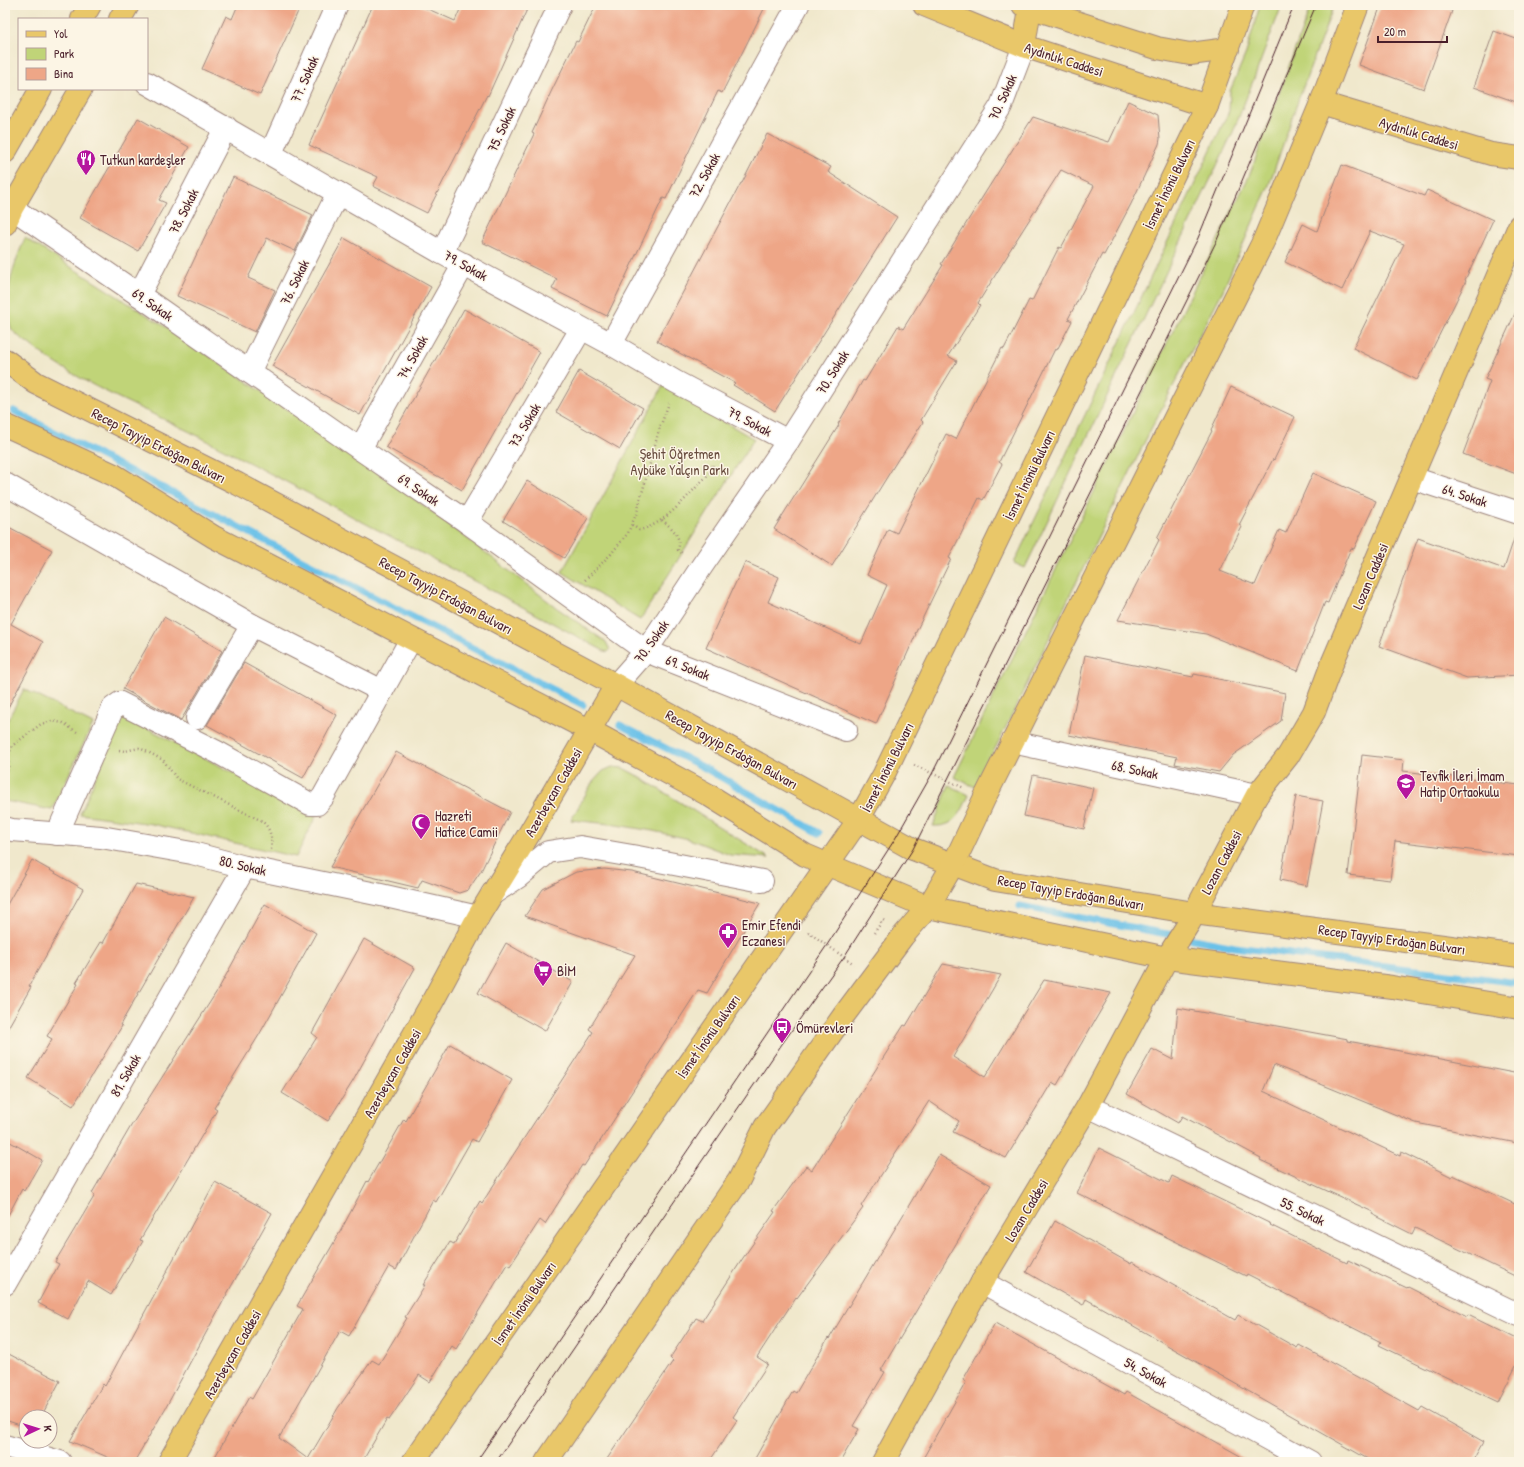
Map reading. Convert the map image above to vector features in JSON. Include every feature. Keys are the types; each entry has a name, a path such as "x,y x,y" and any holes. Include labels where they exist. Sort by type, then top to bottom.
{"main road":[{"path":"83,18 90,5"},
{"path":"121,18 128,5"},
{"name":"Aydınlık Caddesi","path":"924,5 1024,46 1207,106"},
{"name":"İsmet İnönü Bulvarı","path":"413,1462 859,819 884,774 1207,106 1243,5"},
{"path":"546,1462 739,1180 765,1127 844,1015 903,936 928,907 954,864 1012,742 1264,240 1321,103 1358,5"},
{"path":"1024,46 1028,6 1157,48 1190,54 1228,49"},
{"path":"5,152 40,90"},
{"path":"9,216 80,90"},
{"name":"Aydınlık Caddesi","path":"1321,103 1491,154 1519,158"},
{"name":"Lozan Caddesi","path":"883,1462 982,1282 1088,1106 1169,954 1191,918 1257,795 1288,756 1314,712 1331,666 1519,226"},
{"name":"Recep Tayyip Erdoğan Bulvarı","path":"5,360 36,383 238,484 616,684 913,849 995,880 1191,918 1519,956"},
{"path":"5,426 114,475 214,536 589,730 707,794 805,855 928,907 1169,954 1392,987 1519,1008"},
{"name":"Azerbeycan Caddesi","path":"169,1462 421,1021 478,917 616,684"}],"street":[{"name":"77. Sokak","path":"271,154 337,5"},
{"name":"75. Sokak","path":"442,253 560,5"},
{"name":"72. Sokak","path":"611,344 798,5"},
{"name":"70. Sokak","path":"616,684 646,650 788,441 1001,106 1024,46"},
{"name":"79. Sokak","path":"148,84 226,127 442,253 611,344 676,382 788,441"},
{"name":"78. Sokak","path":"139,295 226,127"},
{"name":"76. Sokak","path":"249,372 338,193"},
{"name":"69. Sokak","path":"9,216 139,295 467,522 646,650 846,730"},
{"name":"74. Sokak","path":"360,449 464,264"},
{"name":"73. Sokak","path":"467,522 581,328"},
{"name":"64. Sokak","path":"1412,478 1519,513"},
{"path":"5,484 252,625 382,691"},
{"path":"197,718 252,625"},
{"path":"57,834 113,708 120,703 217,752 310,804 317,804 323,797 411,639"},
{"name":"68. Sokak","path":"1012,742 1257,795"},
{"name":"80. Sokak","path":"7,833 100,837 139,843 192,853 245,867 478,917"},
{"path":"492,894 518,877 548,852 580,847 762,881"},
{"name":"81. Sokak","path":"5,1284 245,867"},
{"name":"55. Sokak","path":"1088,1106 1519,1315"},
{"name":"54. Sokak","path":"982,1282 1310,1462"},
{"path":"5,1446 60,1462"}],"path":[{"path":"569,596 611,554 628,533 632,525 637,512 659,430 676,382"},
{"path":"632,525 639,530 647,528 662,520 705,478 713,465"},
{"path":"662,520 677,534 680,544 678,550"},
{"path":"5,774 8,769 9,754 12,746 41,724 52,721 63,723 82,735 117,750 125,751 139,748 163,760 177,779 262,821 267,825 271,833 272,841 268,872"},
{"path":"911,772 914,765 985,797"},
{"path":"789,919 853,965 858,958"},
{"path":"870,939 883,920 903,936"}],"green space":[{"path":"1260,5 1282,5 1233,132 1025,568 1014,563 1229,111 1230,91 1246,53"},
{"path":"1311,5 1334,5 1299,98 1269,185 1223,290 1151,429 1000,739 975,787 954,777 1250,174"},
{"path":"25,238 177,334 338,444 441,518 557,608 606,642 610,650 608,652 604,651 251,463 179,426 114,396 52,361 14,332 9,319 7,307 10,283"},
{"name":"Şehit Öğretmen Aybüke Yalçın Parkı","path":"663,386 754,439 640,620 562,572"},
{"path":"24,689 93,724 52,810 5,801 5,725"},
{"path":"122,715 316,816 296,857 152,824 80,814"},
{"path":"612,767 623,768 638,776 769,858 730,855 689,839 653,831 610,824 571,820 592,783 603,771"},
{"path":"949,785 969,795 957,818 941,826 933,826"}],"building":[{"path":"238,5 301,5 260,95 202,69 226,16 232,19"},
{"path":"373,5 419,5 455,21 462,5 529,5 488,96 487,95 427,213 373,186 378,177 309,145"},
{"path":"596,5 766,5 722,93 718,91 666,199 663,198 607,316 552,289 557,279 482,242 534,134 532,133 551,92 576,41 578,42"},
{"path":"1381,5 1436,5 1452,11 1424,89 1359,65"},
{"path":"1494,31 1519,40 1519,103 1474,87"},
{"path":"1128,101 1158,115 1159,144 1131,204 1104,255 1102,254 1068,319 1072,321 1057,350 1055,349 999,462 1002,464 983,500 979,498 949,558 951,559 915,634 876,724 706,648 745,562 779,577 768,602 861,644 887,585 867,575 888,529 897,533 946,434 956,439 1002,348 1004,349 1029,300 1032,301 1059,247 1061,248 1094,186 1061,170 1008,253 978,303 980,305 948,356 957,361 921,420 923,422 901,457 900,456 832,566 774,529 839,425 838,424 863,380 865,381 898,326 903,329 943,265 941,264 1033,117 1109,142"},
{"path":"138,118 189,147 159,200 166,203 138,251 80,218"},
{"path":"767,134 831,167 828,172 897,217 775,411 733,385 735,383 657,341"},
{"path":"1342,165 1424,196 1427,190 1493,220 1465,280 1466,281 1417,380 1353,348 1404,244 1370,231 1342,290 1285,262 1303,224 1317,231"},
{"path":"233,177 313,215 295,251 267,238 248,278 275,290 255,332 177,296"},
{"path":"344,238 431,287 360,415 272,366"},
{"path":"1519,305 1519,475 1463,454 1490,381 1485,379"},
{"path":"464,309 540,352 462,490 386,447"},
{"path":"579,371 643,408 620,449 556,412"},
{"path":"1231,387 1295,417 1239,525 1242,527 1220,571 1255,585 1279,530 1286,533 1313,473 1376,501 1354,549 1351,548 1328,603 1325,602 1298,671 1206,634 1118,620 1159,540 1157,538 1212,431 1211,430"},
{"path":"527,481 588,518 564,558 503,521"},
{"path":"5,525 52,550 11,624 43,642 5,713"},
{"path":"1516,533 1519,533 1519,675 1467,678 1379,646 1418,538 1504,569"},
{"path":"164,617 222,651 181,720 123,689"},
{"path":"1085,655 1193,677 1194,674 1285,693 1281,721 1233,755 1219,772 1175,764 1177,757 1069,735"},
{"path":"244,663 337,715 303,778 207,725"},
{"name":"Hazreti Hatice Camii","path":"396,752 510,812 481,871 468,890 459,893 422,880 418,888 330,867"},
{"path":"1362,755 1404,760 1403,771 1519,785 1519,856 1395,841 1390,880 1348,875"},
{"path":"1033,775 1093,788 1084,829 1024,816"},
{"path":"1296,796 1323,801 1307,886 1280,880"},
{"path":"32,860 83,889 29,986 31,987 5,1033 5,908"},
{"path":"604,869 632,872 760,903 707,993 698,990 584,1166 582,1165 545,1224 540,1220 510,1266 507,1264 456,1349 452,1346 430,1382 419,1375 389,1420 387,1419 362,1462 212,1462 249,1397 252,1399 303,1309 297,1306 340,1232 367,1181 368,1182 404,1119 406,1121 450,1044 512,1080 477,1142 472,1139 436,1202 433,1200 396,1270 389,1266 349,1336 340,1331 279,1438 308,1459 338,1408 372,1360 379,1364 407,1318 405,1317 425,1285 423,1285 450,1242 454,1244 480,1201 482,1203 593,1032 589,1029 635,955 525,916 543,889 576,872"},
{"path":"136,884 194,897 120,1025 122,1026 73,1106 28,1078 52,1039 47,1036 78,984 76,983 101,942 103,943"},
{"path":"265,904 316,933 259,1035 214,1108 217,1110 140,1240 143,1241 111,1295 88,1281 68,1319 38,1303 59,1264 55,1262 95,1195 92,1193 131,1126 219,988"},
{"path":"364,939 415,968 353,1081 328,1121 282,1093 317,1037 312,1033"},
{"path":"506,943 573,982 545,1031 478,993"},
{"path":"943,964 1001,975 953,1057 985,1077 1044,980 1111,993 1057,1085 1052,1082 1006,1158 953,1132 959,1121 929,1101 861,1206 863,1208 797,1298 796,1297 757,1357 768,1364 733,1417 737,1420 709,1462 605,1462 673,1361 670,1358 696,1318 702,1321 775,1212 773,1211 806,1166 812,1170 904,1025 906,1026"},
{"path":"1178,1008 1348,1039 1348,1041 1519,1074 1519,1133 1517,1143 1416,1123 1274,1065 1263,1091 1400,1156 1401,1152 1452,1177 1453,1175 1519,1206 1519,1278 1415,1228 1412,1234 1372,1214 1373,1212 1260,1160 1261,1158 1182,1116 1178,1123 1127,1094 1152,1049 1173,1060"},
{"path":"5,1139 42,1160 24,1191 22,1189 5,1221"},
{"path":"1099,1148 1169,1183 1172,1176 1347,1263 1348,1260 1407,1288 1408,1287 1467,1317 1468,1315 1519,1340 1519,1360 1498,1402 1379,1345 1381,1342 1247,1274 1246,1276 1077,1193"},
{"path":"939,1155 991,1185 881,1370 885,1372 853,1426 859,1429 840,1462 753,1462 793,1391 796,1393"},
{"path":"215,1182 272,1213 165,1409 134,1462 119,1462 70,1441 103,1384 105,1386"},
{"path":"1055,1221 1235,1320 1238,1315 1297,1348 1299,1345 1419,1411 1422,1407 1484,1442 1473,1462 1373,1462 1086,1299 1083,1305 1026,1272"},
{"path":"995,1323 1124,1395 1126,1392 1251,1462 921,1462 966,1382 963,1380"},
{"path":"5,1352 60,1381 45,1409 18,1409 18,1424 5,1420"}],"waterway":[{"path":"14,411 583,705"},
{"path":"620,725 703,767 819,833"},
{"path":"1020,906 1235,947 1519,983"}],"tram line":[{"path":"476,1462 827,945 895,839 932,774 1198,238 1294,5"},
{"path":"496,1462 782,1044 844,957 913,849 1217,240 1316,5"}],"place":[{"name":"Tutkun kardeşler","path":"86,176"},
{"name":"Tevfik İleri İmam Hatip Ortaokulu","path":"1406,800"},
{"name":"Hazreti Hatice Camii","path":"421,840"},
{"name":"Emir Efendi Eczanesi","path":"728,949"},
{"name":"BİM","path":"543,987"},
{"name":"Ömürevleri","path":"782,1044"}]}
